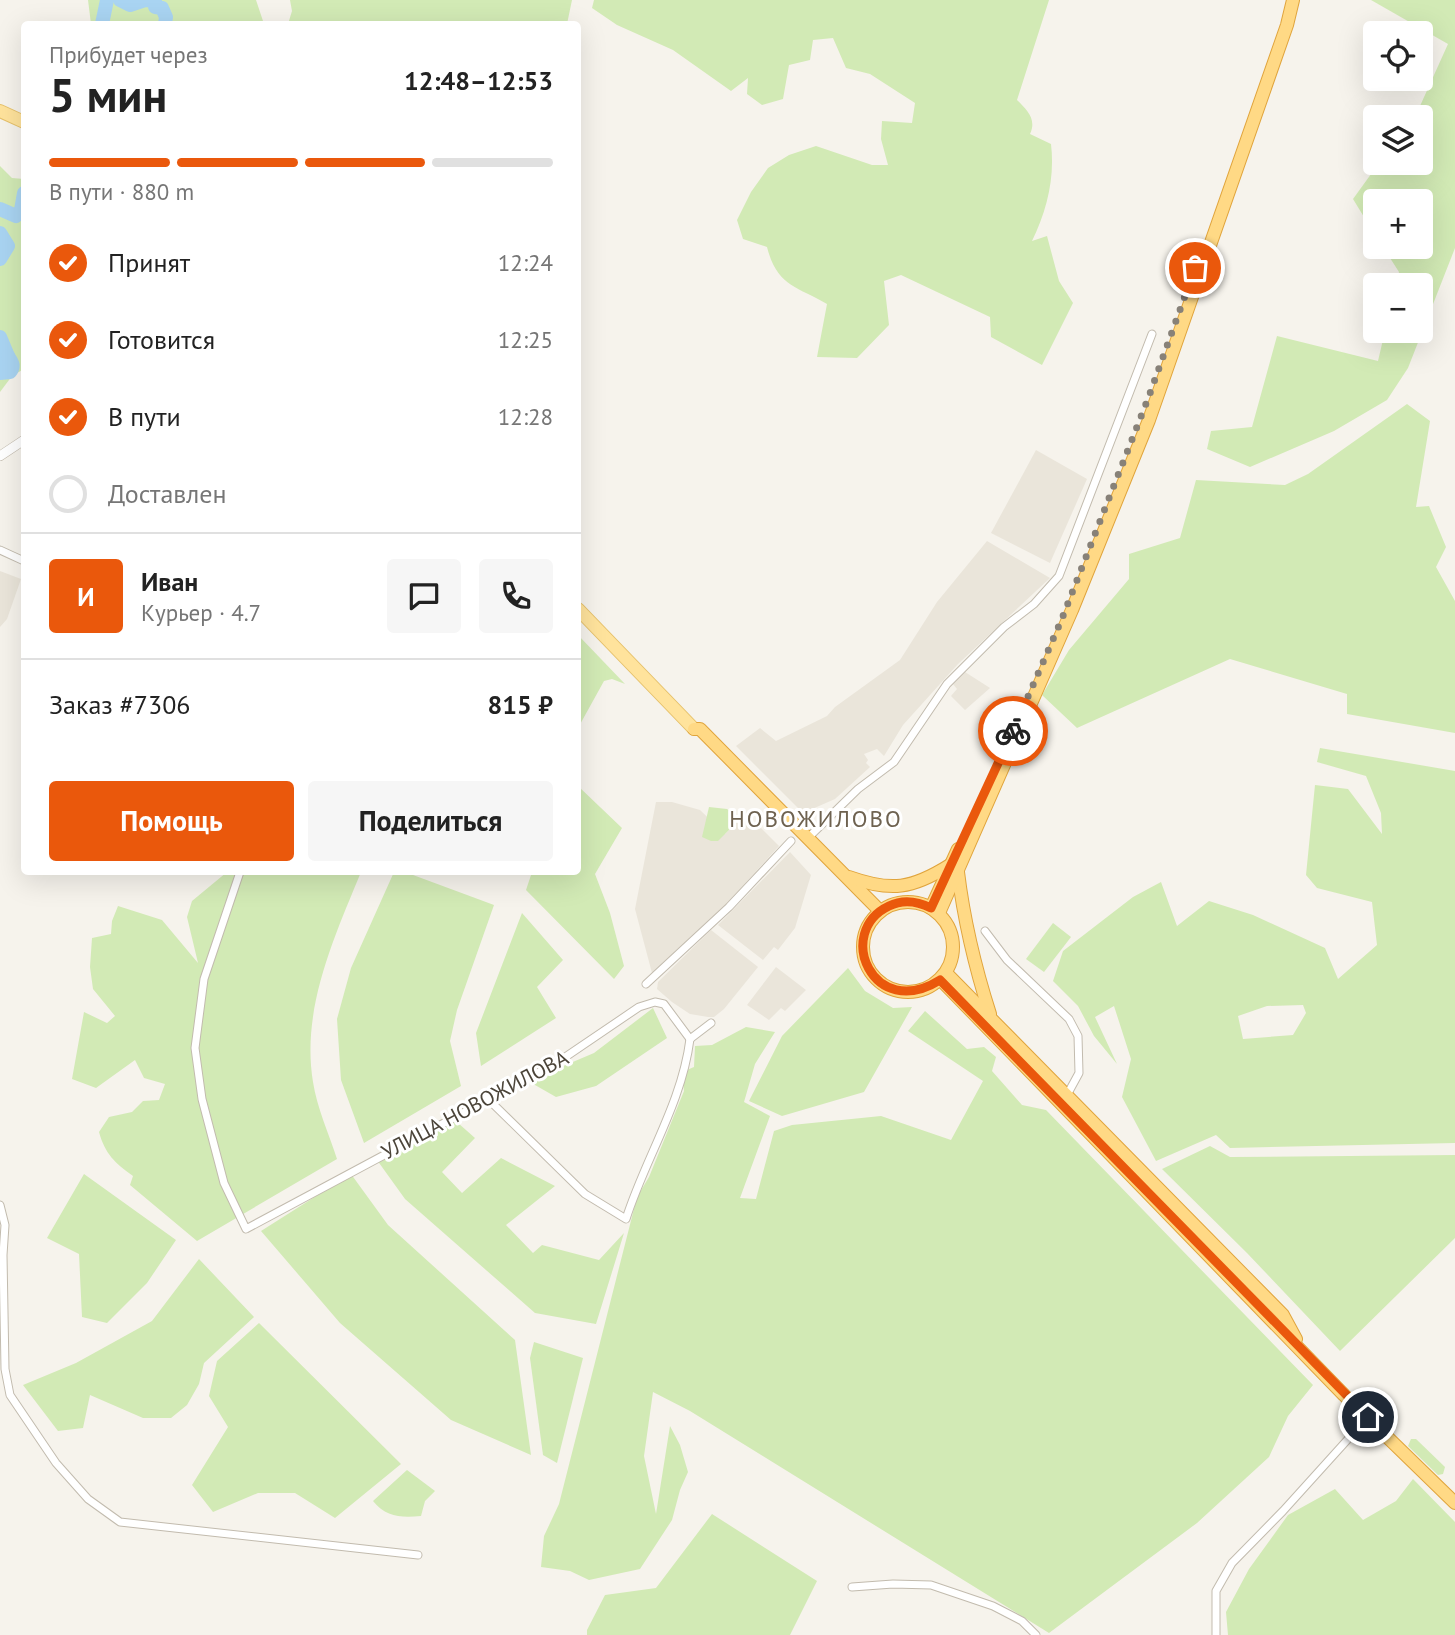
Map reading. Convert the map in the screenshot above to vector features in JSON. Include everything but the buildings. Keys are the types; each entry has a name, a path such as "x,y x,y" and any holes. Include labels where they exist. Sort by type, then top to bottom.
{"highway":[{"path":"935,910 1061,621 1149,396 1250,111 1285,0"},
{"path":"991,1018 975,967 954,867 1072,610 1149,420 1287,25 1293,0"},
{"path":"694,729 700,729 845,876 878,914"},
{"path":"694,729 878,914"},
{"path":"845,876 875,886 904,886 954,867"},
{"path":"902,902 917,902 935,910 950,930 954,944 952,959 943,976 922,990 907,992 886,986 874,977 866,964 863,950 864,935 878,914 902,902"},
{"path":"943,976 991,1018 1283,1315 1303,1352"},
{"path":"943,976 1303,1352 1455,1503"}],"main road":[{"path":"0,111 21,121"},
{"path":"581,612 694,729"}],"street":[{"path":"811,835 858,789 894,762 947,684 1004,627 1034,604 1059,576 1152,334"},
{"path":"0,456 21,442"},
{"path":"0,550 21,560"},
{"path":"646,984 729,907 791,841"},
{"name":"УЛИЦА НОВОЖИЛОВА","path":"239,875 204,979 195,1048 202,1099 224,1183 246,1229 558,1062 639,1007 655,1002 664,1004 690,1039"},
{"path":"985,931 1007,960 1069,1019 1078,1036 1079,1073 1067,1095"},
{"path":"487,1098 585,1194 626,1219 658,1145 688,1057 690,1039 711,1023"},
{"path":"0,1205 5,1226 5,1370 10,1395 56,1463 88,1499 120,1522 418,1555"},
{"path":"1216,1635 1216,1591 1232,1563 1368,1417"},
{"path":"852,1587 931,1585 993,1605 1022,1621 1036,1635"}],"shaded area":[{"path":"1036,450 1087,479 1050,563 991,533"},
{"path":"987,541 1050,578 958,664 903,725 884,756 877,749 864,754 870,767 835,799 803,813 736,746 760,728 776,741 827,716 835,707 900,660 937,602"},
{"path":"0,571 21,579 7,619 0,627"},
{"path":"965,672 990,688 965,710 951,696 957,689 953,684"},
{"path":"656,802 672,802 700,810 725,834 737,822 737,817 744,817 757,824 779,846 719,912 652,973 635,909"},
{"path":"790,852 811,875 795,928 778,950 774,947 763,960 718,925"},
{"path":"711,930 758,967 724,1009 714,1017 708,1017 690,1014 657,989 658,982"},
{"path":"776,967 806,990 785,1011 781,1008 769,1020 747,1005"}],"green space":[{"path":"88,0 256,0 263,21 91,21"},
{"path":"290,0 572,0 568,21 289,21 292,11"},
{"path":"594,0 1049,0 1017,100 1032,119 1030,134 1051,144 1049,194 1032,241 1047,236 1059,281 1073,303 1042,365 991,337 990,317 901,275 884,281 889,325 857,358 817,357 827,304 782,277 771,260 767,247 743,239 737,220 751,192 768,168 789,155 816,146 872,165 888,165 881,139 882,121 912,123 915,103 870,74 846,68 833,38 813,40 810,60 789,65 783,99 762,105 747,94 748,78 731,91 673,50 617,25 592,8"},
{"path":"1371,0 1455,0 1455,248 1433,304 1433,273 1399,273 1391,259 1433,259 1433,189 1363,189 1363,215 1353,199 1370,175 1433,175 1433,105 1420,105 1427,91 1433,91 1433,77 1448,44 1433,35 1433,21 1408,21"},
{"path":"0,166 12,178 21,179 21,371 12,376 0,392"},
{"path":"1277,336 1378,361 1382,343 1418,343 1408,368 1387,400 1334,431 1250,467 1207,449 1211,431 1252,427"},
{"path":"1407,404 1430,421 1416,507 1429,506 1446,547 1436,567 1455,601 1455,733 1347,714 1347,694 1230,659 1077,728 1042,695 1069,650 1129,579 1129,554 1180,538 1196,480 1285,485 1308,474"},
{"path":"581,638 625,684 612,679 604,681 581,723"},
{"path":"1320,748 1455,771 1455,1143 1230,1148 1216,1135 1156,1161 1122,1097 1131,1059 1114,1006 1095,1017 1117,1064 1094,1036 1078,1006 1053,981 1063,951 1133,897 1161,882 1177,926 1209,901 1253,915 1325,948 1338,979 1377,945 1372,902 1317,888 1306,875 1315,785 1348,789 1382,834 1381,813 1366,776 1317,762","holes":["1303,1005 1306,1013 1293,1035 1243,1039 1238,1016 1267,1006"]},
{"path":"581,789 622,828 595,874 610,913 624,966 614,979 526,890 531,875 581,875"},
{"path":"709,807 727,809 737,817 737,822 718,841 702,837"},
{"path":"223,875 360,875 322,974 312,1028 313,1082 337,1159 197,1241 130,1185 133,1176 111,1157 99,1132 109,1117 132,1112 143,1101 159,1100 165,1084 144,1078 135,1060 96,1088 72,1079 84,1012 107,1023 115,1016 93,989 90,967 92,938 111,934 112,921 118,906 162,920 198,963 187,917 192,901"},
{"path":"393,875 413,875 494,905 457,1010 450,1041 461,1086 364,1143 341,1080 337,1019 351,968"},
{"path":"522,913 563,960 537,987 556,1018 481,1066 476,1033"},
{"path":"1053,923 1071,937 1044,972 1026,959"},
{"path":"848,968 865,991 893,1008 912,1007 864,1092 782,1116 749,1101 782,1036"},
{"path":"653,1008 667,1038 596,1086 556,1097 528,1081 594,1053"},
{"path":"925,1011 967,1049 984,1047 996,1057 992,1071 1022,1105 1046,1110 1313,1385 1288,1416 1269,1457 1197,1523 1049,1633 690,1411 653,1392 644,1456 656,1514 670,1426 680,1445 688,1472 672,1520 640,1569 589,1580 570,1571 541,1567 544,1536 559,1504 637,1197 649,1177 684,1091 682,1072 694,1067 695,1046 712,1045 746,1027 775,1032 755,1064 744,1102 770,1116 740,1198 756,1199 774,1131 792,1125 881,1116 951,1140 983,1081 908,1031"},
{"path":"449,1115 475,1138 442,1172 462,1193 501,1158 555,1186 506,1225 533,1253 542,1245 599,1260 624,1233 596,1324 535,1313 405,1199 377,1160"},
{"path":"1210,1146 1230,1157 1455,1155 1455,1238 1340,1351 1162,1169"},
{"path":"84,1174 176,1240 147,1283 107,1323 82,1317 79,1254 47,1238"},
{"path":"351,1174 388,1225 515,1340 531,1455 451,1420 340,1323 261,1231"},
{"path":"199,1259 254,1317 204,1363 199,1384 187,1405 171,1418 143,1418 90,1395 83,1428 58,1431 23,1385 76,1363 152,1321"},
{"path":"259,1323 401,1464 335,1518 295,1493 258,1493 213,1512 192,1485 228,1427 209,1396 217,1361"},
{"path":"534,1342 583,1358 557,1463 543,1455 530,1358"},
{"path":"1411,1439 1416,1439 1445,1467 1443,1474 1438,1475 1408,1446"},
{"path":"407,1470 435,1491 425,1501 421,1516 394,1515 373,1501"},
{"path":"1413,1479 1455,1522 1455,1635 1228,1635 1226,1612 1249,1569 1288,1515 1335,1489 1363,1520 1396,1501"},
{"path":"712,1514 817,1581 790,1635 587,1635 605,1595 656,1588"}],"waterway":[{"path":"103,21 107,0"},
{"path":"120,0 130,5 145,0 155,1 155,7 162,8 165,21"},
{"path":"0,209 16,216 21,210"},
{"path":"0,233 8,246 0,259"},
{"path":"0,337 8,356 0,366"},
{"path":"0,373 12,370 8,356"}],"way so far":[{"path":"1013,731 1061,621 1149,396 1195,268"}],"district":[{"name":"НОВОЖИЛОВО","path":"816,819"}],"route":[{"path":"1013,731 931,908 917,902 902,902 881,911 871,921 864,935 866,964 880,982 900,992 922,990 940,980 1368,1417"}]}
